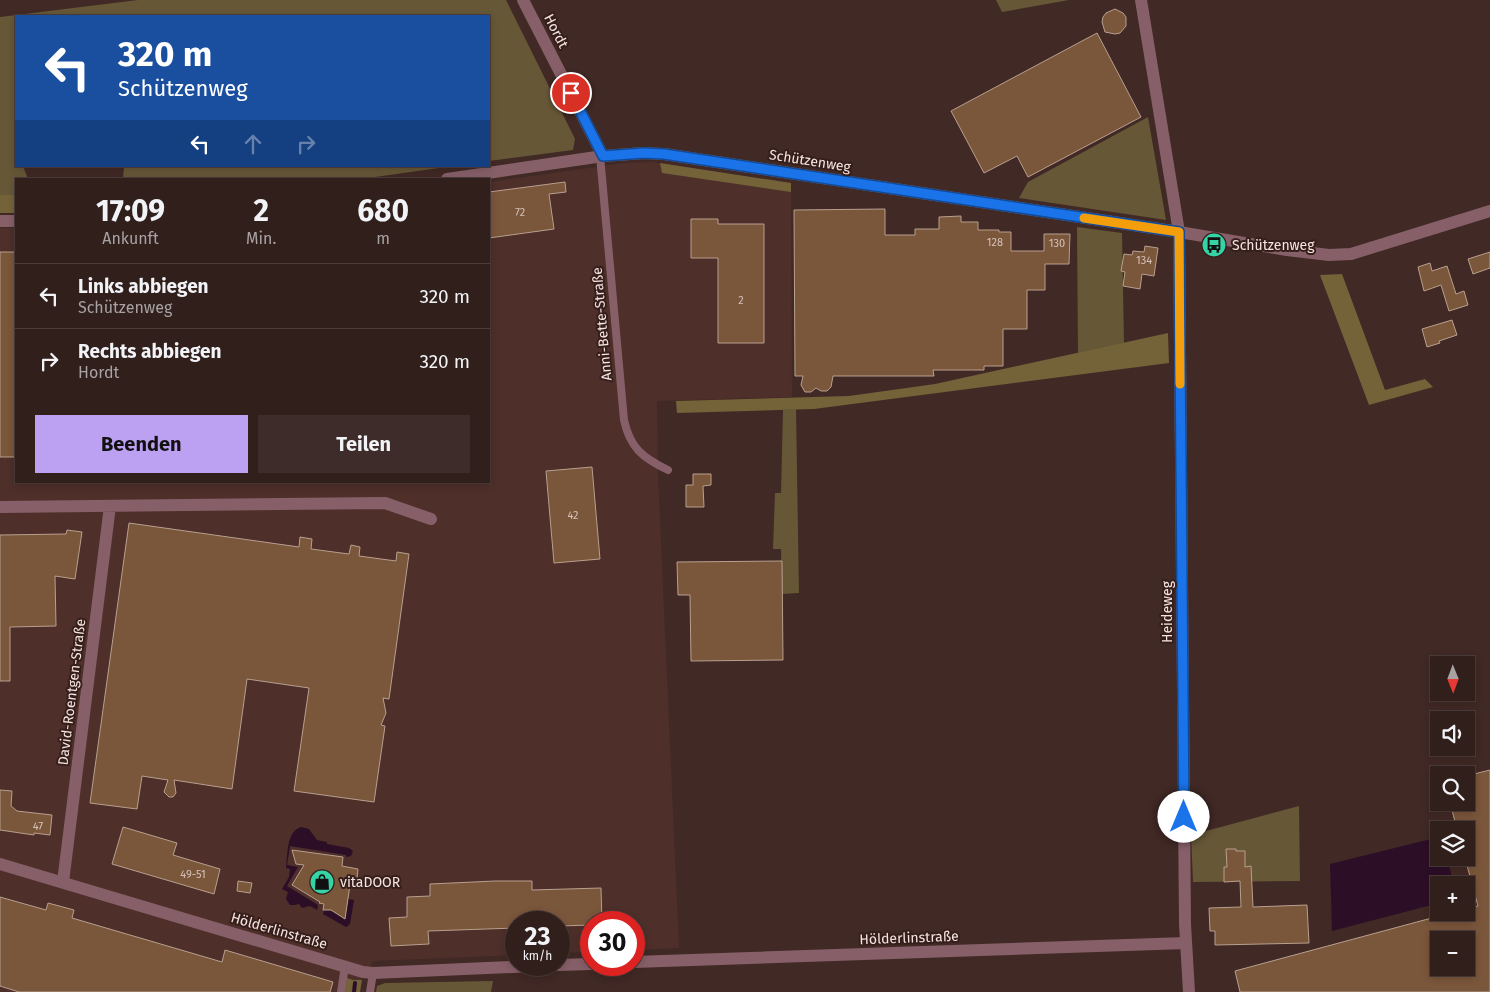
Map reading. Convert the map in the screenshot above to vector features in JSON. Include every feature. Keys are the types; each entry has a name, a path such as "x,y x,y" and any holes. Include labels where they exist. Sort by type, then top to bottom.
{"street":[{"name":"Hordt","path":"523,0 602,156"},
{"name":"Heideweg","path":"1141,0 1179,232 1186,943 1189,992"},
{"name":"Schützenweg","path":"454,178 602,156 644,153 664,154 1329,255 1352,254 1490,211"},
{"path":"0,221 15,220"},
{"path":"0,507 385,503 431,518"},
{"name":"David-Roentgen-Straße","path":"63,882 110,506"},
{"name":"Hölderlinstraße","path":"0,864 373,973 505,967"},
{"name":"Hölderlinstraße","path":"645,962 1186,943"}],"lane":[{"name":"Anni-Bette-Straße","path":"602,156 624,420 627,434 638,452 668,470"},
{"path":"341,992 345,966"},
{"path":"370,992 373,973"}],"shaded area":[{"path":"138,0 506,0 575,139 573,150 490,161 490,15 16,15"},
{"path":"996,0 1069,0 1002,12"},
{"path":"15,15 15,167 23,167 28,178 15,178 15,195 0,195 0,17"},
{"path":"1148,117 1166,220 1019,198 1028,182"},
{"path":"652,162 791,183 792,397 657,401 658,475 679,948 645,950 645,911 580,911 580,952 570,953 570,911 505,911 505,955 373,961 362,980 360,992 0,992 0,228 15,228 15,483 490,483 490,182 624,163"},
{"path":"660,163 791,183 791,192 662,173"},
{"path":"124,167 446,167 368,178 123,178"},
{"path":"0,195 15,195 15,213 0,213"},
{"path":"1077,227 1122,233 1124,343 1078,353"},
{"path":"1342,274 1385,390 1425,379 1433,387 1369,405 1320,275"},
{"path":"1168,333 1169,363 814,409 677,413 676,401 849,396 935,384"},
{"path":"796,409 799,593 782,594 781,549 773,549 775,493 781,493 783,410"},
{"path":"1299,806 1300,881 1193,882 1191,835"},
{"path":"301,827 309,829 317,840 349,848 353,851 351,856 346,857 346,855 290,846 287,865 298,867 287,886 318,905 317,910 310,906 302,908 299,904 290,905 286,899 288,892 282,889 289,877 290,869 286,868 290,838"},
{"path":"1430,839 1430,866 1449,866 1452,876 1430,876 1430,905 1332,931 1330,864"},
{"path":"348,899 354,900 348,926 346,927 323,914 325,907 345,919"},
{"path":"347,978 362,980 360,992 345,992"},
{"path":"493,981 491,992 376,992 377,986 385,983"}],"building":[{"path":"1115,9 1126,17 1126,26 1120,33 1105,32 1102,22 1103,17 1106,13"},
{"path":"1097,33 1141,117 1028,177 1017,156 984,173 951,111"},
{"path":"565,182 566,192 549,194 554,229 490,238 490,192"},
{"path":"885,209 885,235 915,235 915,229 939,229 939,217 961,216 961,222 978,222 978,230 1011,232 1011,251 1044,251 1044,234 1070,234 1069,264 1045,264 1045,290 1027,290 1027,329 1003,329 1003,366 984,366 984,370 933,370 934,376 833,376 831,387 827,391 821,391 816,388 811,392 805,392 801,385 803,376 795,376 794,210"},
{"path":"691,219 718,219 718,224 764,224 764,343 718,343 718,258 691,258"},
{"path":"1145,246 1158,248 1154,276 1142,274 1140,289 1123,286 1125,272 1121,271 1124,254 1132,255 1133,251 1144,252"},
{"path":"0,252 15,252 15,457 0,457"},
{"path":"1490,252 1490,268 1473,274 1468,259"},
{"path":"1430,263 1432,271 1447,266 1456,294 1464,291 1468,305 1449,311 1441,285 1424,291 1418,267"},
{"path":"1452,320 1457,335 1427,347 1422,329"},
{"path":"592,467 600,559 554,563 546,471"},
{"path":"693,474 711,474 711,485 703,486 704,507 686,507 686,485 693,485"},
{"path":"129,523 299,547 300,537 312,539 311,549 349,554 351,545 360,547 359,556 396,561 397,552 409,554 389,699 383,698 386,713 381,725 385,726 374,802 294,791 309,688 247,679 232,789 174,780 176,793 173,797 169,797 164,792 168,780 142,776 137,809 90,803"},
{"path":"67,530 82,532 75,579 55,576 56,626 10,627 10,681 0,681 0,535 66,534"},
{"path":"782,561 783,660 691,661 690,595 678,595 677,562"},
{"path":"1490,770 1490,992 1240,992 1235,971 1430,918 1430,921 1475,921 1475,907 1478,906 1475,895 1475,876 1470,876 1467,866 1475,866 1475,821 1455,821 1452,811 1475,811 1475,774"},
{"path":"0,790 12,791 11,806 17,811 52,815 50,835 34,833 34,835 0,830"},
{"path":"123,827 177,843 173,855 220,869 214,894 112,864"},
{"path":"1226,849 1245,851 1245,867 1251,866 1253,907 1307,905 1309,943 1215,945 1215,931 1210,931 1209,908 1241,907 1240,881 1224,882 1224,867 1227,867"},
{"name":"vitaDOOR","path":"292,850 343,857 342,866 358,869 357,879 351,878 345,919 331,910 323,910 324,904 319,903 292,885 304,865 296,864"},
{"path":"238,881 252,883 250,893 237,891"},
{"path":"532,881 532,890 601,888 602,911 580,911 580,925 570,926 570,911 505,911 505,928 428,931 429,944 391,946 389,918 407,917 407,897 430,896 430,884"},
{"path":"0,897 46,910 48,903 74,910 72,918 222,962 225,950 333,982 330,992 19,992 0,986"}],"waterway":[{"path":"354,992 355,983"}],"slow traffic":[{"path":"1084,218 1179,232 1180,384"}],"place":[{"name":"Schützenweg","path":"1214,245"},
{"name":"vitaDOOR","path":"322,882"}],"route":[{"path":"571,93 603,156 626,153 664,154 1179,232 1184,817"}]}
